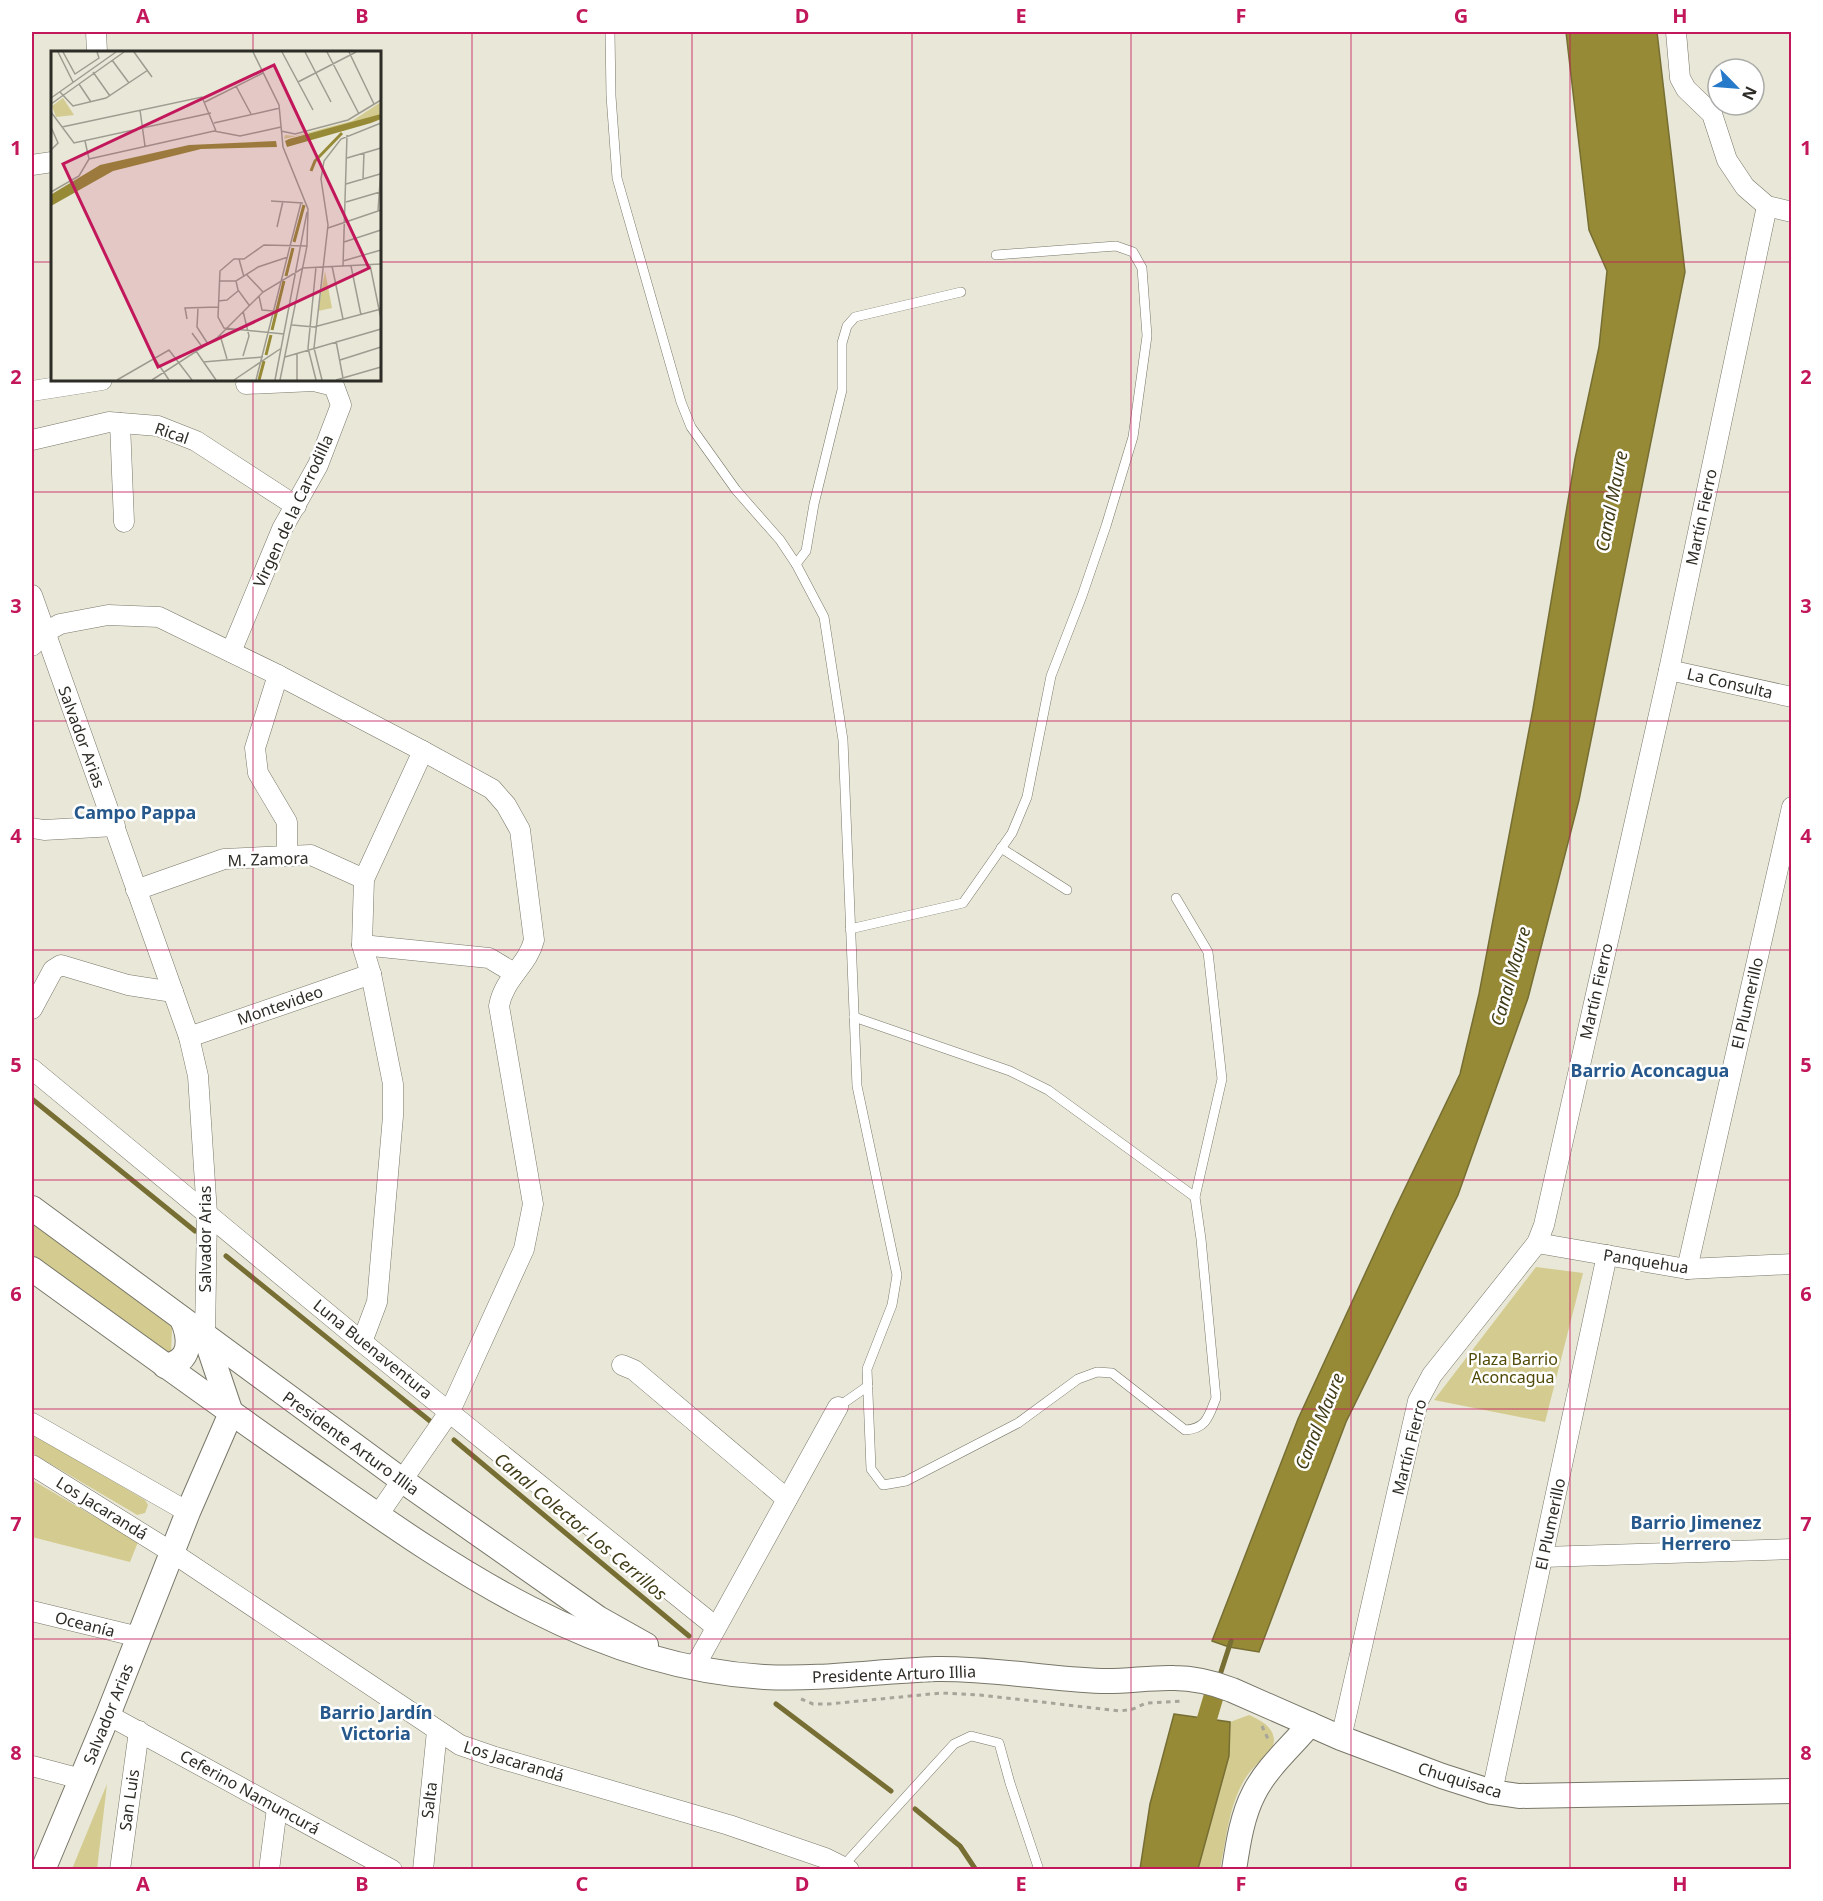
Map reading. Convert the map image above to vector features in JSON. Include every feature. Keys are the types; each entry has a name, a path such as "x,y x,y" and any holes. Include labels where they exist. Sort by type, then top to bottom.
{"street":[{"path":"96,32 97,51"},
{"path":"1676,32 1680,78 1686,89 1712,114 1727,160 1745,187 1767,206 1791,212"},
{"path":"32,165 51,162"},
{"name":"Martín Fierro","path":"1341,1738 1418,1401 1432,1375 1537,1243 1544,1225 1669,670 1767,206"},
{"path":"32,392 96,381"},
{"name":"Virgen de la Carrodilla","path":"231,652 282,530 318,465 341,405 334,386 314,381 246,384"},
{"name":"Rical","path":"32,440 109,422 158,426 196,441 296,506"},
{"path":"120,423 124,522"},
{"name":"Salvador Arias","path":"32,595 38,640 115,826 189,1037 198,1076 207,1214 205,1336 231,1413 188,1512 108,1715 43,1869"},
{"path":"38,640 60,624 108,615 159,617 278,675 423,750 492,789 506,805 520,831 534,940 531,952 502,993 499,1006 533,1204 524,1249 450,1411 378,1515"},
{"name":"La Consulta","path":"1669,670 1791,697"},
{"path":"278,675 255,748 258,773 287,822 287,856"},
{"path":"362,1342 376,1302 393,1116 393,1084 371,974 362,945 364,879 423,750"},
{"name":"El Plumerillo","path":"1687,1269 1791,807"},
{"path":"32,828 44,830 115,826"},
{"name":"M. Zamora","path":"136,890 224,859 311,855 364,879"},
{"path":"362,945 489,958 514,973"},
{"path":"32,1010 53,970 61,965 128,985 173,992"},
{"name":"Montevideo","path":"189,1037 371,974"},
{"name":"Luna Buenaventura","path":"32,1069 362,1342 716,1627"},
{"name":"Presidente Arturo Illia","path":"32,1208 403,1481 598,1618 686,1666"},
{"name":"Panquehua","path":"1537,1243 1687,1269 1791,1264"},
{"name":"El Plumerillo","path":"1492,1792 1607,1255"},
{"name":"Presidente Arturo Illia","path":"32,1269 231,1413 378,1515 504,1596 578,1632 644,1657 686,1666 763,1677 852,1676 935,1669 980,1670 1105,1681 1177,1678 1217,1684"},
{"path":"165,1366 179,1361 186,1351 188,1339 182,1319"},
{"path":"622,1365 634,1370 787,1499"},
{"path":"686,1666 716,1627 838,1407"},
{"path":"32,1423 188,1512"},
{"name":"Los Jacarandá","path":"32,1465 173,1553 437,1731 470,1749 729,1825 825,1858 846,1868"},
{"path":"1543,1557 1791,1549"},
{"name":"Oceanía","path":"32,1611 139,1637"},
{"name":"Chuquisaca","path":"1217,1684 1341,1738 1492,1792 1519,1796 1791,1791"},
{"name":"Ceferino Namuncurá","path":"108,1715 392,1869"},
{"path":"1234,1869 1246,1812 1255,1791 1263,1778 1310,1724"},
{"name":"San Luis","path":"120,1869 139,1731"},
{"name":"Salta","path":"423,1869 437,1731"},
{"path":"32,1766 81,1779"},
{"path":"269,1869 277,1808"}],"lane":[{"path":"610,32 611,96 617,178 681,402 691,427 736,489 780,540 796,564 824,617 843,740 857,1086 897,1275 892,1305 867,1369 871,1469 883,1485 906,1481 1018,1422 1078,1379 1097,1372 1112,1373 1185,1430 1196,1429 1206,1421 1216,1398 1195,1197 1222,1079 1208,952 1176,898"},
{"path":"850,929 963,903 1012,833 1027,797 1051,676 1106,526 1133,437 1147,336 1142,268 1133,252 1116,246 996,255"},
{"path":"796,564 806,551 814,504 842,390 842,343 847,326 855,317 962,292"},
{"path":"1001,848 1067,890"},
{"path":"854,1017 1010,1071 1048,1090 1195,1197"},
{"path":"838,1407 868,1386"},
{"path":"846,1868 954,1744 971,1736 999,1743 1038,1869"}],"path":[{"path":"795,1695 813,1704 941,1694 980,1695 1120,1711 1133,1709 1146,1703 1191,1700"},
{"path":"1261,1724 1268,1743"}],"green space":[{"path":"32,1223 167,1321 172,1328 171,1354 163,1351 32,1254"},
{"name":"Plaza Barrio Aconcagua","path":"1536,1267 1583,1273 1545,1422 1434,1400"},
{"path":"32,1434 145,1500 148,1505 145,1513 137,1515 32,1453"},
{"path":"32,1480 138,1542 130,1562 32,1537"},
{"path":"1249,1715 1269,1727 1273,1735 1273,1744 1268,1753 1249,1773 1237,1795 1220,1869 1198,1870 1229,1756 1230,1722"},
{"path":"107,1784 97,1869 72,1869"}],"water":[{"path":"1566,32 1657,32 1685,272 1579,800 1528,998 1458,1195 1346,1422 1259,1652 1229,1647 1212,1641 1298,1419 1460,1074 1479,994 1533,709 1575,459 1599,347 1607,271 1589,230"},
{"path":"1174,1714 1230,1722 1229,1756 1198,1869 1140,1869 1150,1804"}],"waterway":[{"name":"Canal Colector Los Cerrillos","path":"32,1099 195,1231"},
{"name":"Canal Colector Los Cerrillos","path":"226,1256 430,1421"},
{"name":"Canal Colector Los Cerrillos","path":"454,1440 689,1636"},
{"name":"Canal Maure","path":"1219,1678 1231,1641"},
{"name":"Canal Maure","path":"1200,1742 1217,1685"},
{"name":"Canal Colector Los Cerrillos","path":"776,1704 891,1791"},
{"name":"Canal Colector Los Cerrillos","path":"915,1809 960,1846 976,1870"}],"district":[{"name":"Campo Pappa","path":"135,812"},
{"name":"Barrio Aconcagua","path":"1650,1070"},
{"name":"Barrio Jimenez Herrero","path":"1696,1532"},
{"name":"Barrio Jardín Victoria","path":"376,1722"}]}
